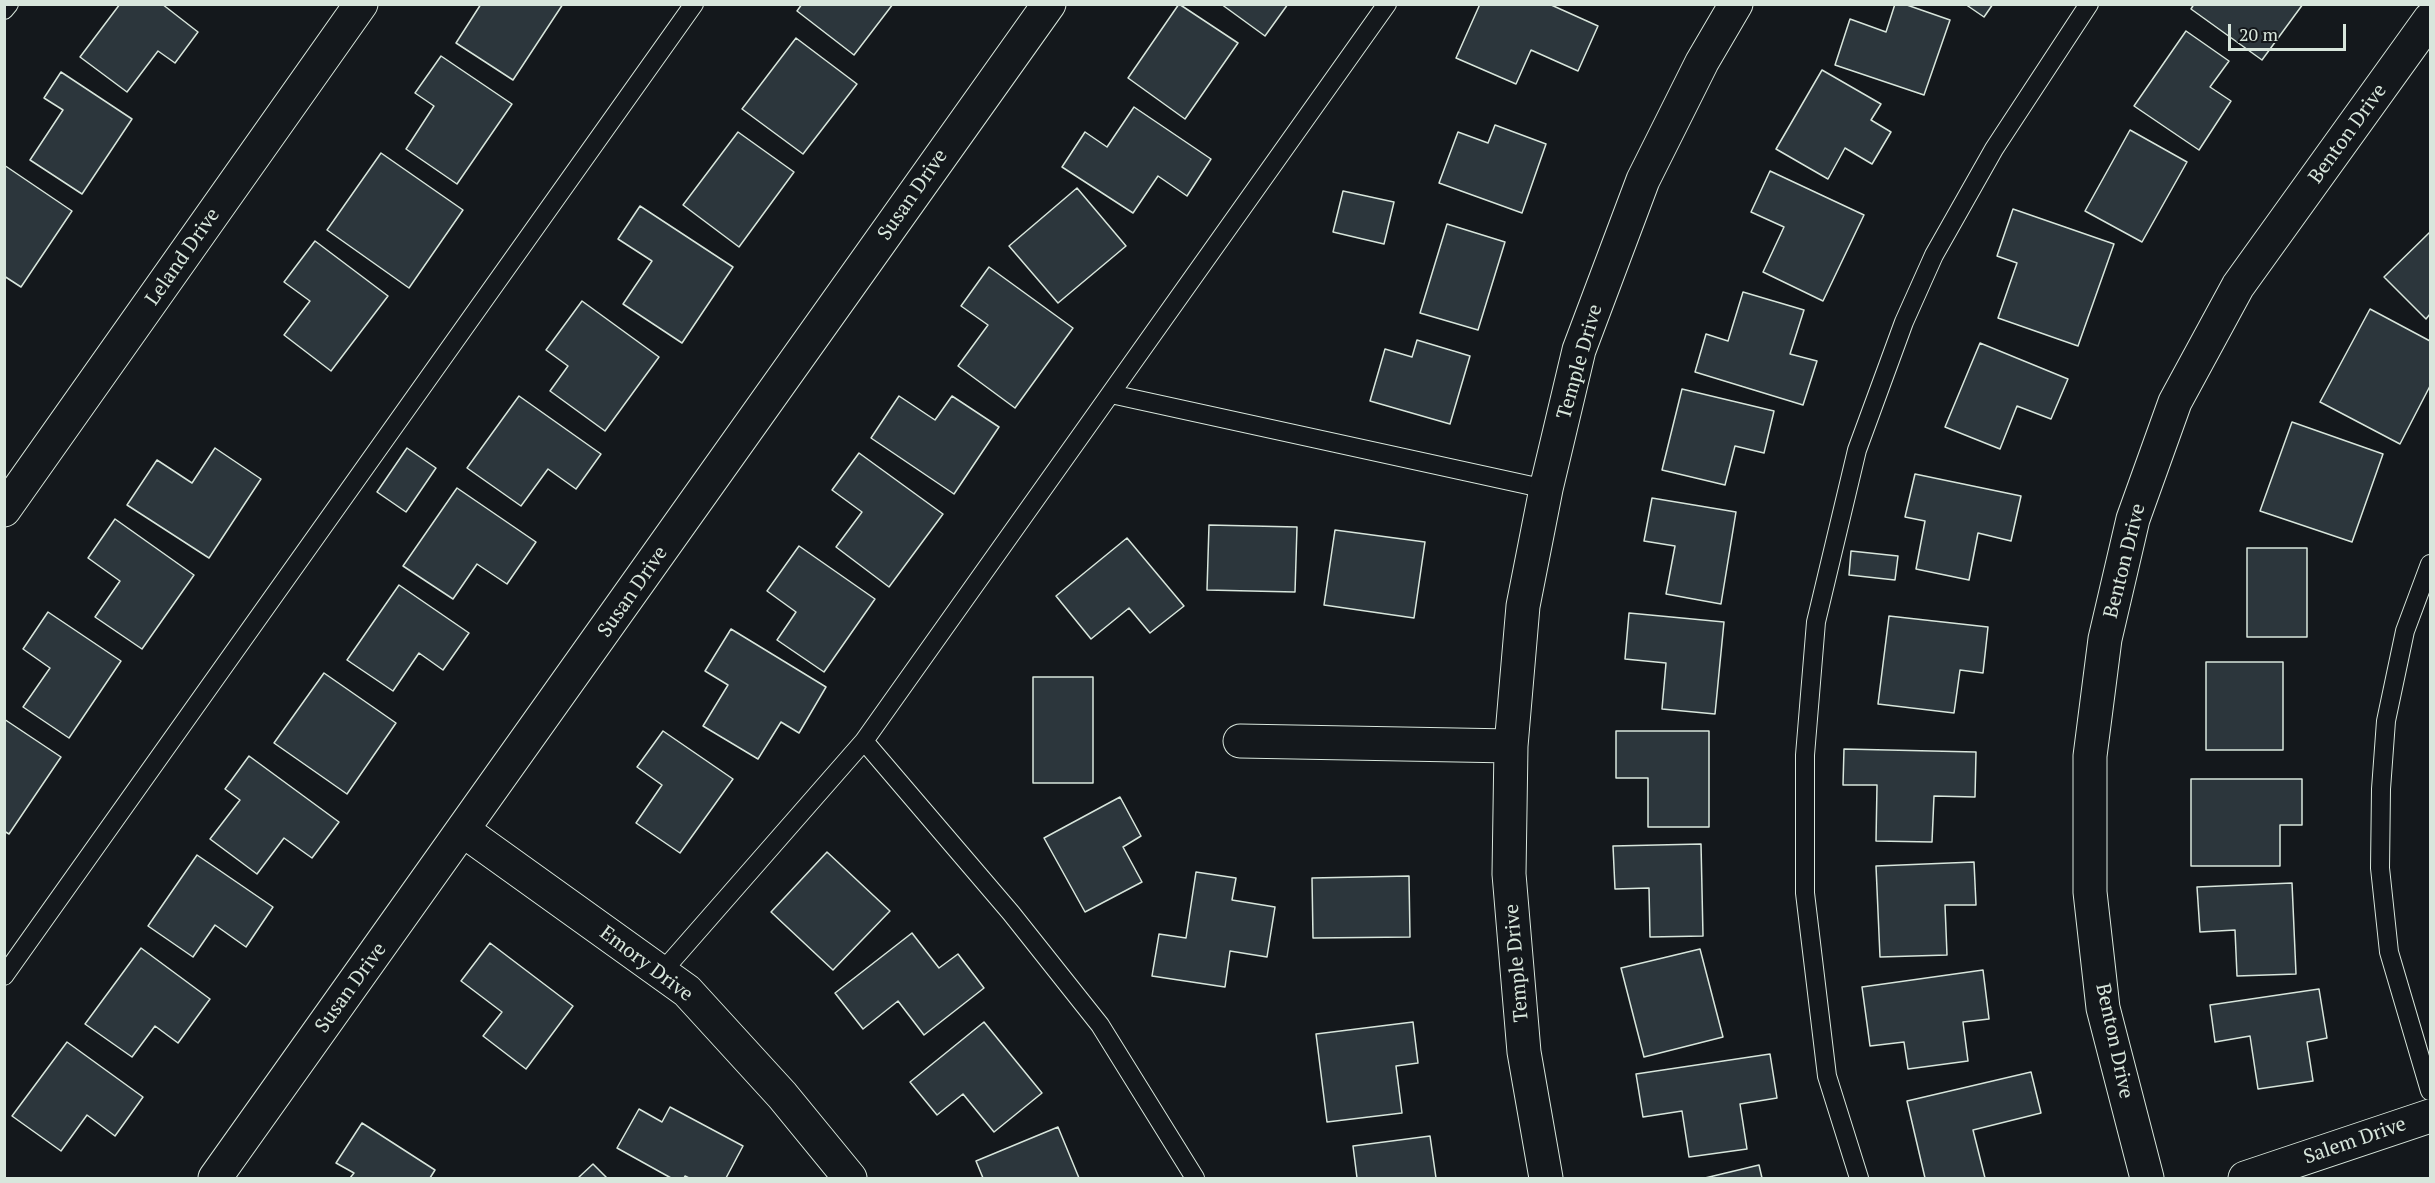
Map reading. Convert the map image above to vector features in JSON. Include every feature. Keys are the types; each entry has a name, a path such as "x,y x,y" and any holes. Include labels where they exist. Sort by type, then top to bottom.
{"street":[{"name":"Leland Drive","path":"4,510 361,4"},
{"name":"Susan Drive","path":"215,1179 464,831 1048,4"},
{"name":"Temple Drive","path":"1546,1179 1524,1052 1510,886 1511,746 1523,606 1546,489 1579,350 1643,180 1702,62 1736,4"},
{"name":"Benton Drive","path":"2147,1179 2103,1008 2090,892 2090,756 2105,639 2133,519 2175,402 2238,286 2430,19"},
{"path":"1240,741 1511,746"},
{"name":"Emory Drive","path":"464,831 687,992 782,1095 850,1179"},
{"name":"Salem Drive","path":"2245,1179 2430,1116"}],"lane":[{"path":"4,10 9,4"},
{"path":"4,976 694,4"},
{"path":"661,973 864,741 1386,4"},
{"path":"1859,1179 1827,1076 1805,893 1805,755 1816,622 1857,450 1904,322 1934,255 1994,149 2089,4"},
{"path":"1111,394 1546,489"},
{"path":"2430,564 2404,631 2386,721 2381,789 2380,868 2389,952 2430,1092"},
{"path":"864,741 1011,913 1100,1025 1195,1179"}],"building":[{"path":"120,4 162,4 198,32 175,63 158,51 127,92 80,57"},
{"path":"481,4 563,4 513,80 456,43"},
{"path":"802,4 893,4 854,55 797,11"},
{"path":"1179,4 1238,43 1185,119 1128,78"},
{"path":"1221,4 1288,4 1265,36"},
{"path":"1480,4 1549,4 1598,26 1578,71 1531,50 1516,84 1456,58"},
{"path":"1895,4 1904,4 1950,20 1924,95 1835,65 1850,19 1886,32"},
{"path":"1965,4 1993,4 1984,17"},
{"path":"2194,4 2303,4 2262,60 2191,9"},
{"path":"2186,31 2229,61 2210,87 2231,101 2199,150 2134,106"},
{"path":"796,38 857,84 803,154 742,109"},
{"path":"441,56 512,104 457,184 406,149 434,106 415,93"},
{"path":"1822,70 1881,104 1871,120 1891,132 1872,164 1845,148 1828,179 1776,149"},
{"path":"61,72 132,119 82,194 30,160 63,110 44,98"},
{"path":"1134,107 1211,159 1187,196 1158,176 1133,213 1062,167 1085,132 1107,147"},
{"path":"1495,125 1546,144 1522,213 1439,183 1458,132 1488,143"},
{"path":"2130,130 2187,162 2142,242 2085,211"},
{"path":"738,132 794,172 739,247 683,205"},
{"path":"381,153 463,210 409,288 327,230"},
{"path":"4,165 72,211 21,287 4,276"},
{"path":"1770,171 1864,215 1823,301 1763,272 1784,227 1751,212"},
{"path":"1077,188 1126,246 1058,303 1009,246"},
{"path":"1343,191 1394,202 1384,244 1333,232"},
{"path":"640,206 733,267 682,343 623,304 652,261 618,239"},
{"path":"2013,209 2114,244 2078,346 1998,318 2017,263 1997,256"},
{"path":"1447,224 1505,242 1478,330 1420,313"},
{"path":"2430,232 2430,314 2426,319 2384,277"},
{"path":"315,241 388,296 331,371 284,335 310,301 284,282"},
{"path":"989,267 1073,328 1015,408 958,366 988,325 961,306"},
{"path":"1743,292 1804,310 1790,354 1817,361 1803,405 1695,372 1706,334 1728,341"},
{"path":"582,301 659,357 605,431 550,391 568,366 546,350"},
{"path":"2370,309 2430,341 2430,386 2400,444 2320,402"},
{"path":"1417,340 1470,356 1450,424 1370,401 1385,349 1412,357"},
{"path":"1980,343 2068,379 2051,419 2017,406 2000,449 1945,427"},
{"path":"1682,389 1774,411 1764,453 1735,446 1725,485 1662,470"},
{"path":"519,396 601,454 576,489 548,469 521,506 467,468"},
{"path":"899,396 935,420 952,396 999,427 954,494 871,438"},
{"path":"2292,422 2383,454 2352,542 2260,511"},
{"path":"215,448 261,479 209,558 127,505 157,460 192,483"},
{"path":"407,448 436,468 406,512 377,492"},
{"path":"859,453 943,514 889,587 836,547 862,512 832,490"},
{"path":"1915,474 2021,496 2011,541 1978,533 1969,580 1916,569 1925,521 1905,517"},
{"path":"457,488 536,542 507,584 477,564 453,599 403,566"},
{"path":"1652,498 1736,512 1721,604 1666,594 1675,546 1644,541"},
{"path":"115,519 194,575 142,649 95,617 120,581 88,558"},
{"path":"1209,525 1297,527 1295,592 1207,590"},
{"path":"1335,530 1425,542 1414,618 1324,605"},
{"path":"1127,538 1184,606 1150,633 1129,608 1091,639 1056,596"},
{"path":"799,546 875,599 824,672 777,640 796,612 767,591"},
{"path":"2247,548 2307,548 2307,637 2247,637"},
{"path":"1851,551 1898,556 1895,580 1849,575"},
{"path":"399,585 469,633 443,670 419,653 393,691 347,660"},
{"path":"48,612 121,661 69,738 23,707 50,668 23,649"},
{"path":"1629,613 1724,622 1715,714 1662,709 1666,663 1625,659"},
{"path":"1889,616 1988,627 1983,673 1960,670 1954,713 1878,704"},
{"path":"731,629 826,687 799,733 781,722 758,759 703,726 728,685 705,671"},
{"path":"2206,662 2283,662 2283,750 2206,750"},
{"path":"324,673 396,723 347,794 274,743"},
{"path":"1033,677 1093,677 1093,783 1033,783"},
{"path":"4,719 61,757 9,834 4,831"},
{"path":"663,731 733,779 680,853 636,823 662,785 637,767"},
{"path":"1616,731 1709,731 1709,827 1648,827 1648,778 1616,778"},
{"path":"1844,749 1976,752 1975,797 1934,796 1932,842 1876,841 1877,785 1843,785"},
{"path":"249,756 339,822 312,858 284,838 257,874 210,839 240,800 225,789"},
{"path":"2191,779 2302,779 2302,825 2280,825 2280,866 2191,866"},
{"path":"1120,797 1141,836 1123,847 1142,882 1085,912 1044,838"},
{"path":"1701,844 1703,936 1650,937 1649,888 1615,889 1613,846"},
{"path":"827,852 890,911 833,970 771,912"},
{"path":"197,855 273,907 246,947 215,925 193,957 148,926"},
{"path":"1974,862 1976,905 1945,905 1947,955 1880,957 1876,866"},
{"path":"1196,872 1236,878 1232,900 1275,907 1267,957 1230,951 1225,987 1152,976 1159,934 1186,938"},
{"path":"1409,876 1410,937 1313,938 1312,878"},
{"path":"2292,883 2296,974 2237,976 2235,930 2200,932 2197,887"},
{"path":"912,933 939,968 958,954 984,988 924,1035 898,1001 863,1029 835,993"},
{"path":"490,943 573,1006 526,1069 483,1036 502,1012 461,981"},
{"path":"141,948 210,999 178,1043 155,1026 132,1057 85,1024"},
{"path":"1700,949 1723,1037 1644,1057 1621,968"},
{"path":"1983,970 1989,1019 1963,1022 1968,1061 1908,1069 1904,1042 1870,1046 1862,987"},
{"path":"2319,989 2327,1038 2307,1042 2313,1081 2258,1089 2250,1036 2215,1042 2210,1005"},
{"path":"984,1022 1042,1093 994,1132 963,1094 937,1115 910,1082"},
{"path":"1413,1022 1418,1063 1396,1066 1402,1113 1327,1122 1316,1034"},
{"path":"67,1042 143,1097 115,1136 87,1115 61,1151 12,1116"},
{"path":"1770,1054 1777,1098 1740,1104 1747,1149 1689,1157 1682,1111 1643,1117 1636,1074"},
{"path":"2031,1072 2041,1113 1973,1130 1985,1178 1925,1178 1907,1101"},
{"path":"670,1107 743,1146 726,1178 689,1178 685,1176 684,1178 671,1178 617,1148 639,1109 662,1122"},
{"path":"362,1123 435,1170 430,1178 350,1178 354,1173 336,1163"},
{"path":"1058,1127 1079,1178 983,1178 976,1161"},
{"path":"1430,1136 1436,1178 1357,1178 1353,1146"},
{"path":"593,1164 607,1178 578,1178"},
{"path":"1759,1165 1762,1178 1705,1178"}]}
